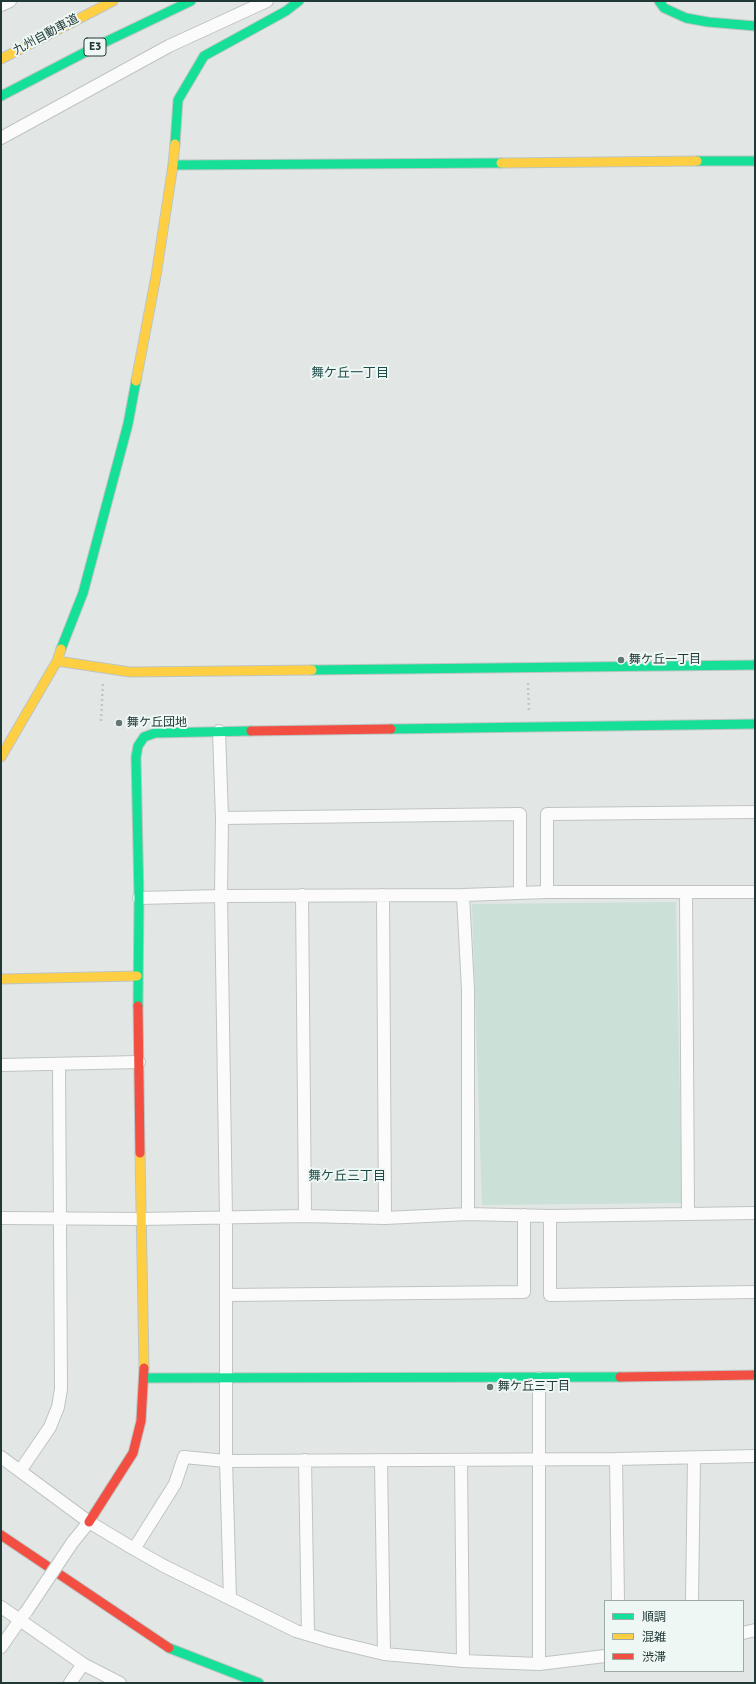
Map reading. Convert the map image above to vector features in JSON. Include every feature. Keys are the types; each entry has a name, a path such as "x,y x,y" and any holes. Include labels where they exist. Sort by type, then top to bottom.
{"main road":[{"name":"九州自動車道","path":"1,59 113,1"},
{"name":"E3","path":"1,96 99,45 191,1"},
{"path":"1,757 57,661 83,593 128,424 156,276 174,165 178,100 204,56 286,10 299,1"},
{"path":"659,1 664,8 686,18 708,22 755,26"},
{"path":"174,165 755,161"},
{"path":"57,661 130,672 755,665"},
{"path":"89,1522 133,1453 141,1421 144,1378 137,976 139,898 136,757 138,746 144,737 155,733 219,731 755,724"},
{"path":"1,979 137,976"},
{"path":"144,1378 539,1378 755,1376"},
{"path":"1,1535 164,1646 259,1683"}],"street":[{"path":"1,5 10,1"},
{"path":"1,138 169,46 267,1"},
{"path":"219,731 222,818 221,896 226,1217 226,1461 230,1600"},
{"path":"547,892 548,814 755,812"},
{"path":"222,818 520,814 520,893"},
{"path":"139,898 302,895 463,895 547,892 755,892"},
{"path":"686,892 688,1213"},
{"path":"302,895 305,1216"},
{"path":"383,895 385,1218"},
{"path":"463,895 468,990 468,1214"},
{"path":"1,1065 139,1062"},
{"path":"20,1471 50,1427 58,1407 61,1389 59,1064"},
{"path":"1,1218 141,1219 305,1216 385,1218 468,1214 550,1216 755,1213"},
{"path":"226,1295 524,1292 524,1216"},
{"path":"550,1216 550,1295 755,1292"},
{"path":"539,1378 539,1664"},
{"path":"134,1549 175,1484 184,1457 226,1461 616,1459 755,1456"},
{"path":"1,1457 89,1522 134,1549 230,1600 296,1631 384,1654 463,1661 539,1664 604,1656"},
{"path":"692,1600 694,1458"},
{"path":"616,1459 618,1600"},
{"path":"306,1460 308,1634"},
{"path":"381,1460 384,1654"},
{"path":"461,1460 463,1661"},
{"path":"1,1647 72,1543 89,1522"},
{"path":"1,1607 23,1616 83,1664 120,1683"},
{"path":"744,1633 755,1630"},
{"path":"70,1683 83,1664"}],"path":[{"path":"528,667 529,727"},
{"path":"101,721 103,668"}],"green space":[{"path":"676,902 682,1203 482,1205 472,904"}],"traffic: fast":[{"path":"1,96 99,45 191,1"},
{"path":"175,144 178,100 204,56 286,11 299,1"},
{"path":"659,1 664,8 686,18 708,22 755,26"},
{"path":"697,161 755,161"},
{"path":"173,165 501,163"},
{"path":"61,649 83,593 128,424 136,381"},
{"path":"312,670 755,665"},
{"path":"391,729 755,724"},
{"path":"138,1006 139,898 136,757 138,746 144,737 155,733 251,731"},
{"path":"144,1378 620,1377"},
{"path":"169,1648 259,1683"}],"traffic: slow":[{"path":"1,59 113,1"},
{"path":"136,381 156,276 175,144"},
{"path":"501,163 697,161"},
{"path":"1,757 57,661 61,649"},
{"path":"57,661 130,672 312,670"},
{"path":"1,979 137,976"},
{"path":"140,1153 144,1368"}],"traffic: jam":[{"path":"251,731 391,729"},
{"path":"138,1006 140,1153"},
{"path":"89,1522 133,1453 141,1421 144,1368"},
{"path":"620,1377 755,1375"},
{"path":"1,1535 169,1648"}],"place":[{"name":"舞ケ丘一丁目","path":"621,660"},
{"name":"舞ケ丘団地","path":"119,723"},
{"name":"舞ケ丘三丁目","path":"490,1387"}],"district":[{"name":"舞ケ丘一丁目","path":"350,374"},
{"name":"舞ケ丘三丁目","path":"347,1177"}]}
